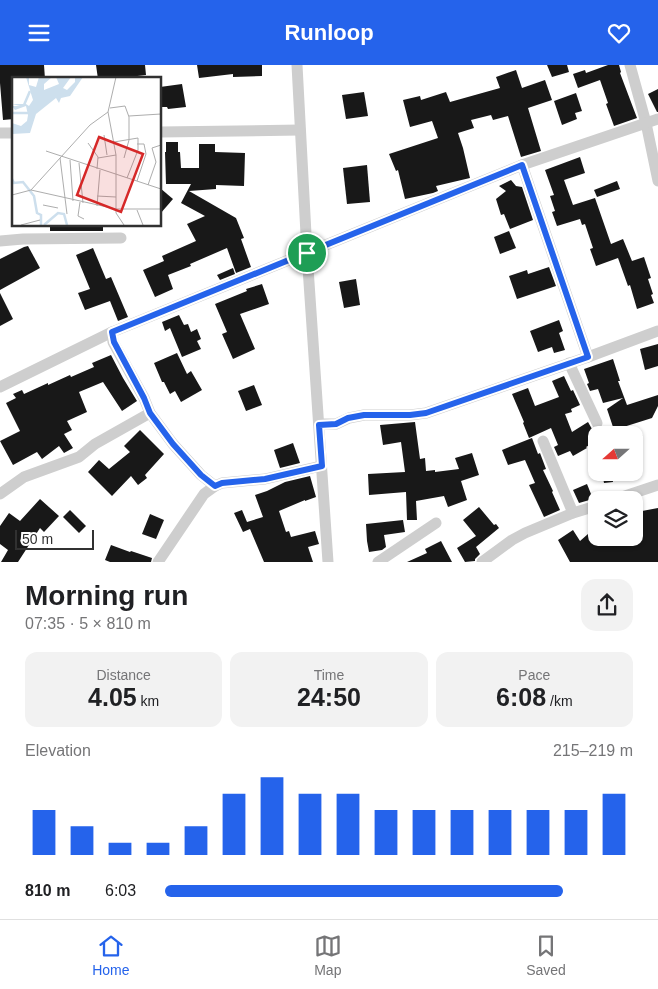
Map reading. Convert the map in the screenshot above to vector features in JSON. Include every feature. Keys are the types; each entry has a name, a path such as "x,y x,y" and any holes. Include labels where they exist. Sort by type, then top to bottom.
{"street":[{"path":"297,65 307,253 328,561"},
{"path":"630,65 646,123 658,181"},
{"path":"0,387 112,332 522,165 658,119"},
{"path":"161,132 300,131"},
{"path":"522,165 588,357"},
{"path":"0,241 121,238"},
{"path":"319,425 336,424 348,418 364,415 426,413 658,331"},
{"path":"112,332 114,342 150,413 173,444 201,475 215,486"},
{"path":"569,363 597,423"},
{"path":"0,494 24,477 79,457 95,444 150,413"},
{"path":"543,441 573,513"},
{"path":"158,561 204,494 215,486 222,483 265,479 322,466"},
{"path":"640,491 658,485"},
{"path":"482,561 525,533 588,508"},
{"path":"378,561 436,523"}],"building":[{"path":"0,65 44,65 45,77 12,77 12,119 3,120"},
{"path":"96,65 145,65 146,75 98,77"},
{"path":"197,65 262,65 262,76 233,77 233,74 199,78"},
{"path":"547,65 567,65 569,72 552,77"},
{"path":"608,65 619,65 620,73 637,118 614,126 600,80 578,88 573,74 585,70 586,73"},
{"path":"516,70 522,88 545,80 552,100 528,108 541,151 521,157 508,116 493,120 491,115 471,120 474,128 458,133 470,178 436,186 438,191 433,193 405,199 398,170 396,171 389,154 438,138 432,121 410,127 403,100 420,96 421,100 446,92 450,102 500,88 496,77"},
{"path":"182,84 186,107 168,109 167,107 161,107 161,87"},
{"path":"658,89 658,112 657,112 648,94"},
{"path":"364,92 368,116 346,119 342,95"},
{"path":"576,93 582,111 575,113 577,119 562,125 554,101"},
{"path":"166,142 178,142 181,168 199,168 199,144 215,144 215,152 245,153 244,186 216,185 216,189 189,191 236,218 244,238 241,239 251,267 236,273 227,248 168,275 173,289 155,297 143,270 164,261 162,256 196,241 187,224 205,216 181,203 191,184 166,184"},
{"path":"580,157 585,173 564,180 573,205 595,198 611,244 623,239 632,261 644,257 651,278 648,279 654,303 637,309 630,285 628,286 618,258 596,266 590,249 593,248 585,224 582,225 580,219 557,226 552,212 555,211 550,196 554,195 545,170"},
{"path":"367,165 370,202 347,204 343,168"},
{"path":"511,180 516,186 522,187 533,220 510,229 504,214 501,215 496,199 506,191 499,186"},
{"path":"617,181 620,189 597,197 594,190"},
{"path":"161,189 173,199 161,213"},
{"path":"50,226 103,226 103,231 50,231"},
{"path":"509,231 516,248 500,254 494,237"},
{"path":"28,246 40,268 0,290 0,259"},
{"path":"93,248 106,279 111,277 128,317 118,321 110,301 85,310 78,293 90,289 76,255"},
{"path":"549,267 556,286 517,299 509,276 527,270 528,274"},
{"path":"233,268 235,274 220,280 217,275"},
{"path":"356,279 360,305 344,308 339,282"},
{"path":"262,284 269,304 240,314 255,349 233,359 222,334 227,332 215,304 247,291 246,289"},
{"path":"0,293 13,319 0,326"},
{"path":"179,315 184,325 188,324 191,332 197,329 201,339 197,341 201,349 182,357 170,328 165,331 162,322"},
{"path":"559,320 563,331 559,333 565,350 554,353 552,347 538,352 530,331"},
{"path":"658,344 658,366 645,370 640,349"},
{"path":"177,353 187,374 191,371 202,390 181,402 175,391 170,394 164,382 162,382 154,363"},
{"path":"111,355 137,401 122,411 103,382 79,392 87,412 67,421 72,430 64,434 73,448 64,453 59,446 42,459 37,452 13,465 0,441 20,431 6,403 16,398 13,394 22,390 24,394 70,375 71,377 94,367 92,363"},
{"path":"613,359 620,381 618,381 627,405 658,395 658,406 652,418 627,426 613,426 607,409 623,398 603,403 598,389 590,391 584,369"},
{"path":"564,376 580,405 571,409 572,412 565,414 572,432 588,422 590,426 588,426 587,448 573,456 570,451 558,456 554,447 558,445 551,428 529,438 512,394 528,388 535,406 559,397 552,381"},
{"path":"254,385 262,405 246,411 238,391"},
{"path":"415,422 420,459 425,458 426,471 435,470 435,472 459,469 455,458 472,453 479,475 461,481 467,500 448,507 444,496 416,501 417,520 407,520 406,492 369,495 368,474 405,472 401,442 383,445 380,425"},
{"path":"140,430 164,454 145,475 147,478 138,485 131,476 112,496 88,472 99,460 109,469 130,452 124,446"},
{"path":"532,438 538,454 540,453 546,469 543,470 560,510 544,517 529,485 535,483 525,460 508,465 502,450"},
{"path":"293,443 300,463 280,468 274,450"},
{"path":"310,476 316,497 279,511 286,532 289,531 291,537 315,531 319,544 308,547 313,562 264,562 250,529 243,532 234,513 242,510 247,522 263,517 255,495 285,482"},
{"path":"587,484 590,491 588,491 588,500 579,503 573,490"},
{"path":"40,499 59,516 44,532 40,528 18,562 1,562 8,550 0,544 0,526 9,513 20,521"},
{"path":"479,507 494,525 496,524 499,528 476,547 480,554 475,561 465,562 457,548 476,536 463,520"},
{"path":"658,508 658,562 570,562 558,540 573,530 580,541 588,534 588,546 643,546 643,511"},
{"path":"70,510 86,526 79,533 63,517"},
{"path":"150,514 164,520 156,539 142,534"},
{"path":"403,520 405,532 384,535 386,547 382,550 369,552 366,524"},
{"path":"441,541 452,562 407,562 427,553 425,549"},
{"path":"111,545 152,558 151,562 110,562 105,560"}],"route":[{"path":"522,165 588,357 426,413 364,415 348,418 336,424 319,425 322,466 265,479 222,483 215,486 201,475 173,444 150,413 114,342 112,332 307,253 522,165"}]}
